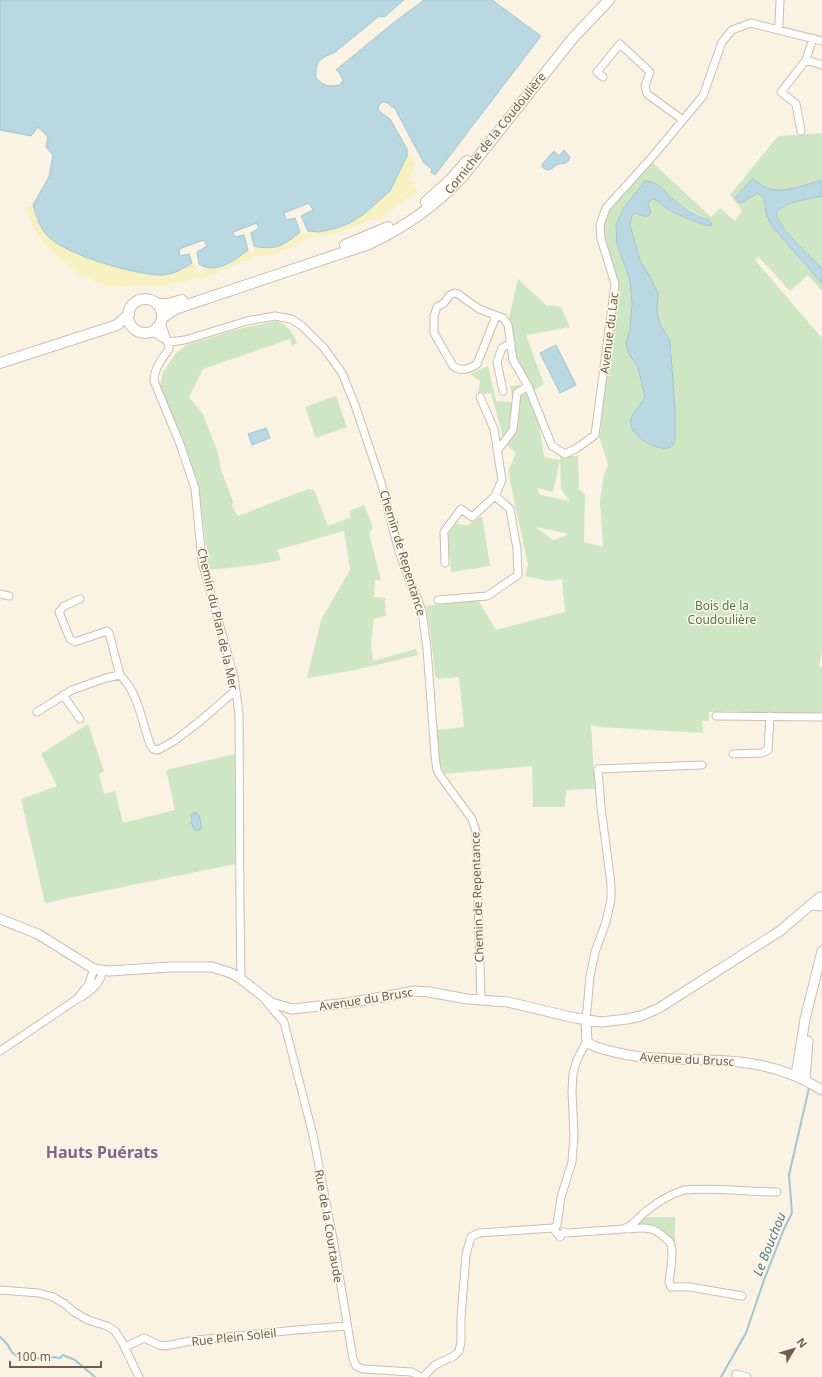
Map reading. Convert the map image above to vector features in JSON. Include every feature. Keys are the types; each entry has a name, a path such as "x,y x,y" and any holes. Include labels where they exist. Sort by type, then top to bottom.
{"main road":[{"name":"Corniche de la Coudoulière","path":"157,304 173,303 348,244 390,226 417,209 449,181 464,165 549,57 600,0"},
{"name":"Corniche de la Coudoulière","path":"161,320 175,309 368,244 392,233 422,214 448,192 463,176 573,38 609,0"},
{"path":"0,362 117,325 133,327 141,332 150,332 154,330 161,320 161,310 157,304 148,299 137,301 131,307 129,314 133,327"},
{"path":"117,325 129,314"}],"street":[{"path":"778,30 780,24 780,0"},
{"name":"Avenue du Lac","path":"528,386 552,446 565,454 577,448 595,435 615,284 601,239 600,225 606,208 653,156 703,96 722,42 732,30 751,23 822,41"},
{"path":"801,131 796,104 781,92 806,60 813,38"},
{"path":"603,77 597,72 620,44 650,72 645,86 647,94 683,120"},
{"path":"806,60 822,65"},
{"path":"496,316 477,364 462,370 455,368 450,362 434,333 434,316 437,307 444,303 450,295 455,293 480,310 503,318 507,322 513,360 528,386 517,393 513,430 497,451"},
{"name":"Chemin de Repentance","path":"169,342 185,340 247,321 275,316 291,319 302,326 324,348 342,373 355,405 381,482 410,585 422,611 427,648 437,770 472,819 476,831 481,1000"},
{"path":"161,320 169,342"},
{"path":"150,332 169,342"},
{"name":"Chemin du Plan de la Mer","path":"169,342 169,349 156,368 154,381 180,444 195,488 202,562 234,677 239,714 241,979"},
{"path":"502,391 497,362 502,348 511,343"},
{"path":"445,563 444,532 461,509 472,517 495,496 502,480 494,429 480,397"},
{"path":"438,600 487,596 518,575 517,549 510,509 495,496"},
{"path":"0,594 9,596"},
{"path":"80,599 64,606 59,612 70,639 74,642 107,631 109,633 120,675 127,682 135,699 153,749 158,750 174,741 235,691"},
{"path":"38,712 63,695 79,687 120,675"},
{"path":"63,695 80,719"},
{"path":"716,716 822,717"},
{"path":"733,754 764,752 768,750 770,716"},
{"path":"555,1227 561,1197 572,1162 574,1135 572,1092 573,1072 577,1060 587,1042 586,1021 590,976 595,952 606,922 611,900 612,884 601,807 598,769 702,765"},
{"name":"Avenue du Brusc","path":"98,970 202,966 222,969 241,979 272,1003 288,1008 299,1009 348,1003 415,991 468,999 508,1002 586,1021 601,1022 641,1016 659,1008 780,931 810,905 821,900"},
{"path":"0,919 38,934 98,970"},
{"path":"796,1075 805,1019 822,951"},
{"path":"0,1051 77,999 89,993 98,984 98,970"},
{"path":"77,999 88,987 98,970"},
{"path":"805,1079 810,1021 822,971"},
{"path":"88,987 94,983 98,984"},
{"name":"Rue de la Courtaude","path":"265,998 269,1006 280,1015 284,1022 313,1135 334,1244 353,1360 356,1366 363,1369 412,1372 420,1377"},
{"path":"280,1015 280,1012 288,1008"},
{"path":"284,1022 288,1008"},
{"name":"Avenue du Brusc","path":"587,1042 592,1046 618,1054 647,1059 739,1062 774,1068 805,1079 822,1090"},
{"path":"622,1229 629,1227 656,1204 677,1192 684,1190 777,1192"},
{"path":"423,1377 435,1365 454,1356 459,1351 461,1342 461,1318 466,1254 471,1237 479,1233 555,1227 562,1234 622,1229 653,1229 668,1240 670,1244 672,1252 669,1282 671,1287 696,1288 742,1296"},
{"path":"0,1290 39,1293 53,1297 66,1304 74,1312 88,1320 107,1326 115,1331 125,1347 139,1377"},
{"name":"Rue Plein Soleil","path":"125,1347 144,1338 159,1345 165,1346 203,1339 347,1326"},
{"path":"736,1376 747,1377"}],"green space":[{"name":"Bois de la Coudoulière","path":"822,133 822,180 803,186 776,190 761,185 754,179 751,180 735,198 758,193 764,198 766,213 771,225 822,284 822,291 808,275 790,291 759,257 755,260 822,338 822,650 819,667 822,668 822,711 819,713 774,714 729,711 709,712 709,721 702,721 703,733 599,727 591,725 595,789 566,790 565,807 533,807 532,766 445,774 439,762 436,730 464,727 459,677 438,679 435,675 426,606 478,600 496,630 565,612 562,579 549,581 525,576 528,565 508,471 516,453 505,444 491,393 478,395 480,381 470,374 488,366 496,401 513,402 510,386 522,385 539,422 544,457 560,460 553,492 537,488 540,495 570,501 561,489 560,456 578,456 579,489 585,495 584,542 603,547 600,501 604,474 608,465 599,436 601,429 602,399 617,282 604,241 603,226 609,210 652,162 711,217 720,208 735,221 742,210 730,195 778,136","holes":["657,184 674,201 709,220 712,225 708,226 702,224 666,208 659,201 654,199 649,201 648,204 651,213 643,216 635,213 632,215 630,225 640,260 658,293 657,313 661,326 670,341 672,353 632,429 631,419 645,397 638,368 628,352 626,342 630,330 632,303 630,280 617,244 623,209 639,190 641,185","536,527 566,533 567,535 553,540"]},
{"path":"822,196 822,268 783,227 776,213 791,203"},
{"path":"518,279 546,305 561,307 570,327 526,335 544,384 534,390 517,358 509,318"},
{"path":"271,322 281,323 287,327 297,342 292,346 290,339 203,369 189,397 203,414 218,453 221,470 233,501 232,506 238,516 308,489 314,490 328,526 351,517 349,511 364,505 373,527 369,534 381,580 375,580 374,597 385,598 386,616 374,619 371,643 373,661 416,649 418,655 355,670 307,678 321,620 350,570 344,531 277,550 281,560 256,565 209,570 199,491 163,397 160,386 163,372 176,353 186,345 239,329"},
{"path":"336,396 347,427 316,438 305,407"},
{"path":"482,516 490,566 451,572 448,535 456,524 468,525"},
{"path":"88,724 104,771 99,775 104,794 115,791 123,823 175,810 166,770 235,754 235,864 45,903 21,799 57,786 41,754"},
{"path":"644,1217 675,1217 675,1241 673,1242 662,1231 655,1227 639,1224"}],"sand":[{"path":"407,149 415,164 409,180 413,182 418,191 379,219 371,220 336,234 310,238 268,256 255,256 248,261 242,261 211,276 165,285 110,287 75,273 73,268 51,251 45,244 34,228 27,211 27,207 33,205 36,217 53,240 76,253 109,265 141,273 182,270 192,263 195,267 196,274 202,272 204,267 228,263 248,250 251,254 254,252 254,246 263,248 286,244 300,232 304,235 308,234 308,231 319,232 358,218 390,191 407,156"}],"water":[{"path":"0,0 404,0 384,17 379,16 334,53 321,59 316,68 316,78 321,83 329,86 340,85 343,80 339,72 336,70 424,0 492,0 541,36 435,175 431,172 432,169 424,163 394,107 383,102 379,105 378,110 390,119 407,149 407,156 390,191 364,214 350,223 337,228 319,232 308,231 301,216 313,210 309,203 284,213 286,220 295,218 300,232 279,246 268,248 254,246 251,233 259,228 257,223 233,232 235,237 244,235 248,250 231,262 212,268 199,264 197,252 207,246 204,240 179,249 180,256 189,254 192,263 177,271 161,275 117,267 82,256 54,241 43,230 33,205 49,177 53,155 46,147 48,137 38,127 31,136 0,130"},
{"path":"564,150 570,157 568,162 558,164 552,169 548,170 542,167 543,163 554,151 559,156"},
{"path":"753,179 770,189 776,190 796,188 822,180 822,196 791,203 776,213 783,227 803,250 822,268 822,284 771,225 766,213 764,198 758,193 740,203 735,198"},
{"path":"645,181 658,185 679,204 696,215 709,220 712,225 708,226 681,216 666,208 654,199 649,201 648,204 651,213 648,216 643,216 635,213 632,216 630,225 640,260 658,293 657,313 661,326 670,341 675,410 675,441 668,448 657,447 643,440 637,435 630,424 632,415 645,397 638,368 628,352 626,342 630,330 632,303 630,280 617,244 616,225 623,209"},
{"path":"556,345 576,385 560,393 540,353"},
{"path":"266,428 270,438 252,445 248,434"},
{"path":"193,813 197,813 200,817 201,829 196,831 190,823 192,821 191,815"}],"waterway":[{"name":"Le Bouchou","path":"721,1377 746,1333 764,1280 784,1229 792,1213 789,1175 809,1088"},
{"path":"0,1337 13,1353 19,1357 25,1359 48,1357 60,1358 63,1355 75,1360 95,1377"}],"district":[{"name":"Hauts Puérats","path":"102,1152"}]}
